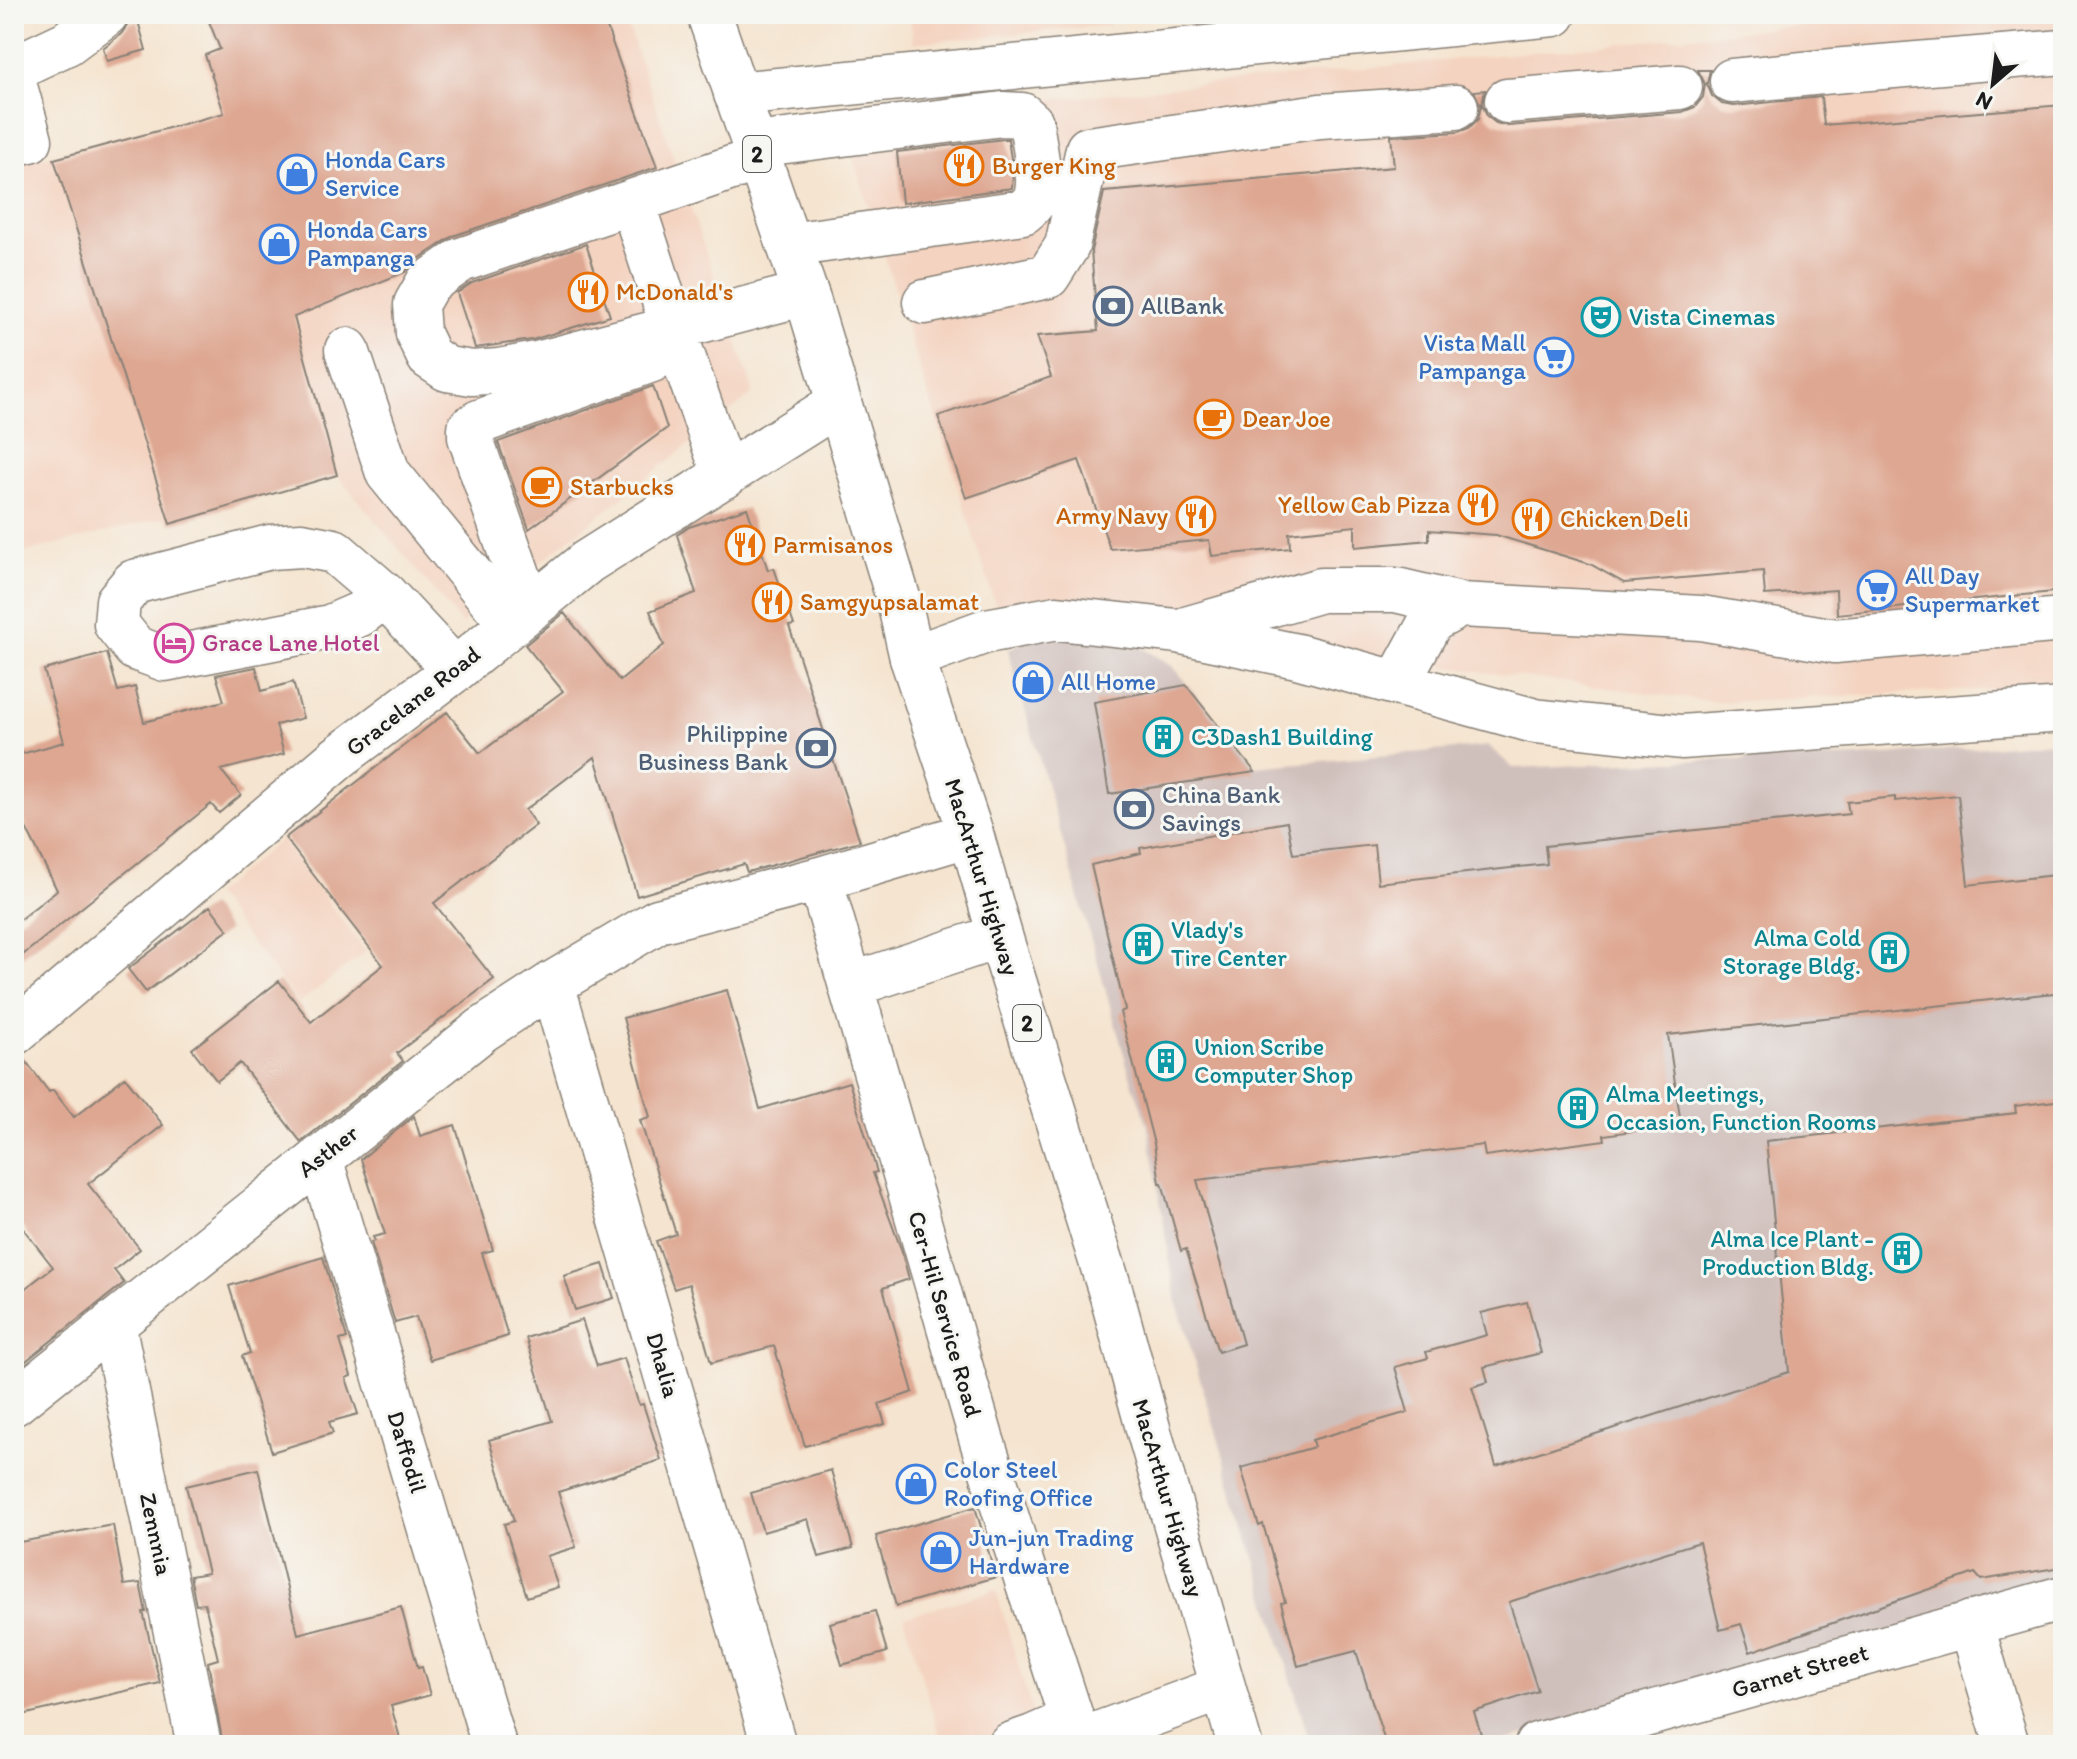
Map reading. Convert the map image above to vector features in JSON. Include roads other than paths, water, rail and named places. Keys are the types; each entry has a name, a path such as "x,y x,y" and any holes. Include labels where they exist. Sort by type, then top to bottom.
{"main road":[{"path":"14,68 67,43 106,14"},
{"name":"MacArthur Highway","path":"709,14 808,298 899,601 912,658 971,834 1112,1296 1240,1745"},
{"path":"736,94 1554,14"},
{"path":"1732,81 2063,52"},
{"path":"14,83 30,140 14,144"},
{"path":"1507,101 1680,87"},
{"path":"925,302 1048,276 1067,246 1088,149 1320,116 1456,107"},
{"path":"677,339 499,371 472,373 447,369 429,357 418,334 416,304 428,283 461,260 632,202 756,152 1003,114 1022,115 1031,123 1037,195 1023,212 789,245"},
{"path":"632,202 725,476"},
{"path":"521,616 470,428 677,339 808,298"},
{"path":"347,350 388,473 521,616"},
{"name":"Gracelane Road","path":"14,1033 339,757 455,670 587,562 839,403"},
{"path":"385,595 360,614 330,627 165,659 135,648 116,624 118,601 134,582 270,547 302,545 334,551 385,595 455,670"},
{"path":"1177,631 1321,590 1396,590 1460,605 1701,618 1835,641 2063,620"},
{"path":"1397,683 1431,621 1460,605"},
{"path":"912,658 986,631 1057,618 1177,631 1297,656 1535,721 1681,737 2063,710"},
{"name":"Asther","path":"14,1403 482,1030 552,984 658,921 820,879 971,834"},
{"name":"Cer-Hil Service Road","path":"820,879 982,1441 1077,1736"},
{"path":"851,985 1000,936"},
{"name":"Dhalia","path":"552,984 774,1745"},
{"name":"Daffodil","path":"320,1158 494,1745"},
{"name":"Zennnia","path":"113,1323 199,1745"},
{"name":"Garnet Street","path":"1537,1745 2063,1598"},
{"path":"1971,1623 2007,1745"},
{"path":"1010,1745 1033,1737 1077,1736 1223,1688"}],"place":[{"name":"Burger King","path":"964,166"},
{"name":"Honda Cars Service","path":"297,174"},
{"name":"Honda Cars Pampanga","path":"279,244"},
{"name":"McDonald's","path":"588,292"},
{"name":"AllBank","path":"1113,306"},
{"name":"Vista Cinemas","path":"1601,317"},
{"name":"Vista Mall Pampanga","path":"1554,357"},
{"name":"Dear Joe","path":"1214,419"},
{"name":"Starbucks","path":"542,487"},
{"name":"Yellow Cab Pizza","path":"1478,505"},
{"name":"Army Navy","path":"1196,516"},
{"name":"Chicken Deli","path":"1532,519"},
{"name":"Parmisanos","path":"745,545"},
{"name":"All Day Supermarket","path":"1877,590"},
{"name":"Samgyupsalamat","path":"772,602"},
{"name":"Grace Lane Hotel","path":"174,643"},
{"name":"All Home","path":"1033,682"},
{"name":"C3Dash1 Building","path":"1163,737"},
{"name":"Philippine Business Bank","path":"816,748"},
{"name":"China Bank Savings","path":"1134,809"},
{"name":"Vlady's Tire Center","path":"1143,944"},
{"name":"Alma Cold Storage Bldg.","path":"1889,952"},
{"name":"Union Scribe Computer Shop","path":"1166,1061"},
{"name":"Alma Meetings, Occasion, Function Rooms","path":"1578,1108"},
{"name":"Alma Ice Plant - Production Bldg.","path":"1902,1253"},
{"name":"Color Steel Roofing Office","path":"916,1484"},
{"name":"Jun-jun Trading Hardware","path":"941,1552"}]}
